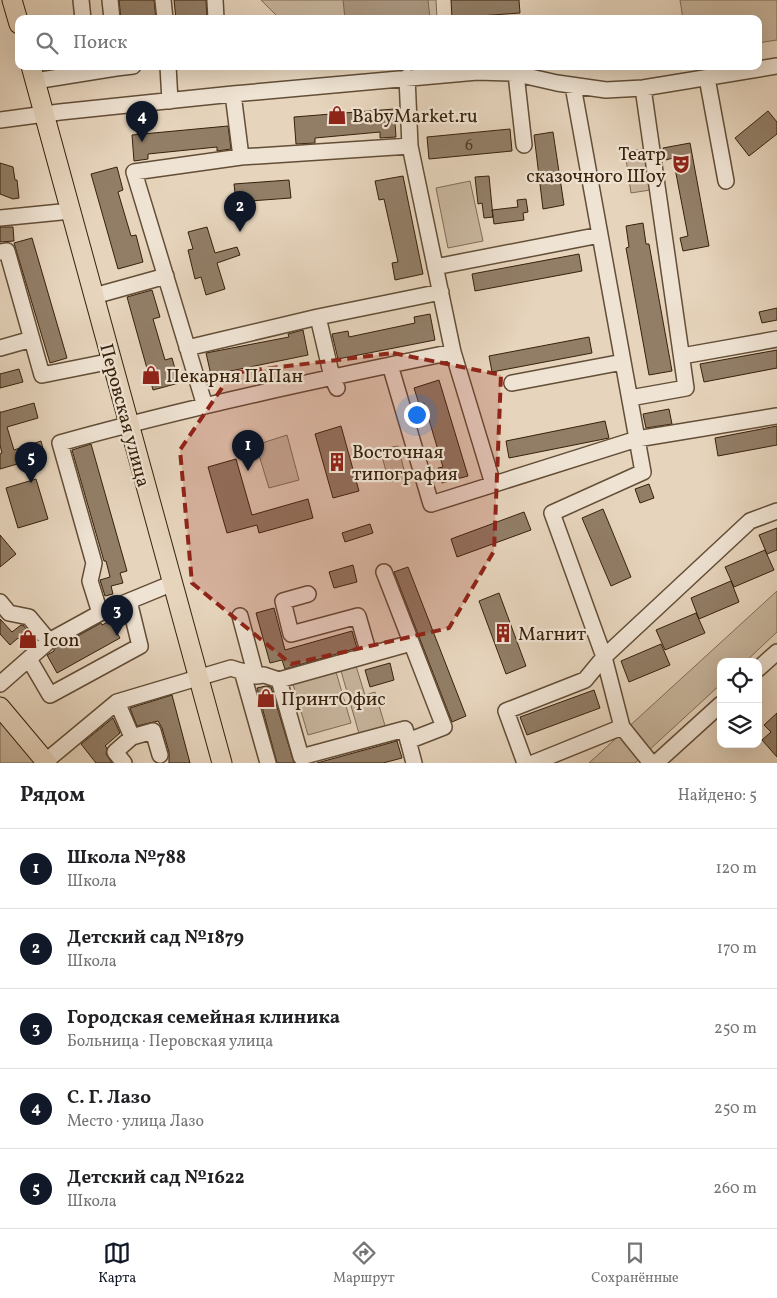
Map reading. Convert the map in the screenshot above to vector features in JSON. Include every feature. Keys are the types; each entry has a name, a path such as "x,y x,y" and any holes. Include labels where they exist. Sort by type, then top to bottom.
{"main road":[{"path":"12,0 16,15"},
{"name":"Перовская улица","path":"33,74 222,763"},
{"path":"0,707 47,762"}],"street":[{"path":"81,0 83,15"},
{"path":"110,0 112,15"},
{"path":"164,0 165,15"},
{"path":"215,0 216,15"},
{"path":"762,69 777,66"},
{"path":"33,74 77,70"},
{"path":"168,70 170,101"},
{"path":"0,120 234,94 486,71 516,74 572,86 606,90 643,88 754,70"},
{"path":"516,74 524,145"},
{"path":"407,77 410,146 453,352 493,484"},
{"path":"707,78 726,181"},
{"path":"572,86 643,472 552,513 604,657 622,727 652,763"},
{"path":"630,398 686,388 643,88"},
{"path":"234,94 242,157"},
{"path":"205,406 134,172 242,157 410,146"},
{"path":"0,218 70,211"},
{"path":"436,267 600,235"},
{"path":"0,252 7,251 42,375 112,361"},
{"path":"94,296 166,276"},
{"path":"187,348 318,317 441,292"},
{"path":"318,317 335,383"},
{"path":"0,348 32,339"},
{"path":"682,356 777,339"},
{"path":"100,614 90,581 94,563 60,443 205,406 335,383 390,365 453,352"},
{"path":"512,383 623,362"},
{"path":"390,365 431,504 637,440 777,416"},
{"path":"525,763 506,711 585,680 604,657 750,521 777,511"},
{"path":"384,572 444,728 408,741"},
{"path":"0,684 49,642 100,614 173,583"},
{"path":"308,594 283,601 292,634 358,616 369,654"},
{"path":"29,659 50,695 140,646 129,601"},
{"path":"0,602 10,613 29,617 49,642"},
{"path":"240,616 256,676"},
{"path":"47,762 117,702 231,668 256,676 264,675 279,680 411,643"},
{"path":"762,665 777,652"},
{"path":"242,671 268,763"},
{"path":"279,680 301,757 404,729 414,763"},
{"path":"117,702 132,737"},
{"path":"656,763 717,708"},
{"path":"533,763 622,727"},
{"path":"124,763 115,752 132,737 153,731 160,755"}],"highlighted area":[{"path":"393,353 501,375 494,551 449,628 291,664 192,583 180,450 232,373"}],"shaded area":[{"path":"261,0 436,0 437,15 276,15"},
{"path":"343,0 428,0 430,15 345,15"},
{"path":"680,0 777,0 777,40 762,42 762,15 682,15"},
{"path":"643,149 650,190 631,193 625,152"},
{"path":"470,181 483,241 448,248 436,188"},
{"path":"287,435 299,480 269,488 256,445"},
{"path":"398,446 406,478 389,482 380,449"},
{"path":"777,591 777,632 749,658 717,658 717,688 635,763 589,763"},
{"path":"356,666 365,695 375,692 386,729 360,737 341,671"},
{"path":"336,672 351,723 308,735 293,684"},
{"path":"0,716 40,763 0,763"}],"building":[{"path":"119,0 154,0 156,15 121,15"},
{"path":"174,0 206,0 207,15 176,15"},
{"path":"451,0 519,0 520,13 452,15"},
{"path":"394,109 396,137 380,138 380,132 315,138 315,143 296,144 294,117"},
{"path":"768,111 777,122 777,134 749,156 735,138"},
{"path":"228,126 231,149 217,151 217,147 148,154 148,159 134,161 132,135"},
{"path":"510,129 512,151 429,159 427,137"},
{"path":"553,132 564,205 543,209 534,135"},
{"path":"690,143 709,246 683,251 680,238 688,236 673,158 666,160 663,148"},
{"path":"0,163 13,167 19,198 13,199 0,194"},
{"path":"117,167 123,190 118,192 131,236 136,235 143,262 118,269 91,174"},
{"path":"403,176 423,274 395,280 392,263 398,262 384,199 379,200 375,181"},
{"path":"489,176 493,217 484,218 482,203 478,204 475,177"},
{"path":"289,180 291,198 236,202 234,184"},
{"path":"526,199 528,212 523,213 524,220 494,224 492,210 518,207 517,200"},
{"path":"643,223 646,244 649,244 672,371 649,375 626,248 629,247 626,226"},
{"path":"0,227 13,227 14,241 0,242"},
{"path":"207,227 215,253 237,247 240,255 217,263 225,289 206,295 201,277 195,279 188,250 193,249 188,232"},
{"path":"32,238 67,358 50,363 14,243"},
{"path":"579,254 582,271 475,291 472,274"},
{"path":"152,290 160,317 153,319 165,360 172,358 179,383 153,390 127,297"},
{"path":"777,308 777,320 762,323 759,312"},
{"path":"430,314 435,340 338,359 332,334 348,331 349,337 415,323 414,317"},
{"path":"303,330 308,355 211,375 206,353 289,337 288,334"},
{"path":"589,337 592,353 492,372 489,356"},
{"path":"777,350 777,368 704,382 700,364"},
{"path":"19,369 23,382 0,388 0,374"},
{"path":"439,380 468,476 442,483 438,468 443,467 424,403 419,404 414,388"},
{"path":"34,403 38,418 7,427 14,450 41,441 45,456 0,469 0,454 2,453 0,445 0,412"},
{"path":"669,409 672,424 646,428 643,414"},
{"path":"605,421 609,438 509,458 506,441"},
{"name":"Восточная типография","path":"341,426 359,491 333,498 315,434"},
{"path":"777,426 777,445 718,456 715,438"},
{"path":"91,444 127,571 120,573 123,583 111,586 113,594 105,596 100,580 110,577 72,450"},
{"path":"236,459 252,515 308,499 313,518 259,533 257,525 227,533 208,467"},
{"path":"36,479 48,519 18,528 6,488"},
{"path":"649,484 654,498 640,503 635,489"},
{"path":"603,509 631,577 611,586 582,518"},
{"path":"524,512 531,530 457,557 451,539"},
{"path":"370,524 373,533 345,542 342,533"},
{"path":"777,528 777,550 767,554 759,535"},
{"path":"0,535 16,554 0,567"},
{"path":"765,550 774,570 734,587 725,567"},
{"path":"353,565 357,582 334,588 329,572"},
{"path":"408,567 466,716 452,722 394,572"},
{"path":"731,581 739,602 699,619 691,598"},
{"name":"Магнит","path":"499,593 526,666 506,674 479,601"},
{"path":"274,608 285,650 352,631 357,648 285,669 282,660 270,663 256,613"},
{"path":"696,613 705,633 665,650 656,630"},
{"path":"0,619 12,632 23,625 32,637 23,644 18,638 10,645 0,634"},
{"path":"110,621 120,638 57,673 47,655 54,651 54,649 101,623 102,625"},
{"path":"661,644 670,665 629,682 621,661"},
{"path":"390,663 394,680 370,687 365,670"},
{"path":"271,687 294,763 277,763 257,688"},
{"path":"594,690 600,708 527,735 520,717"},
{"path":"172,695 190,763 169,763 169,752 158,721 137,726 130,708"},
{"path":"777,713 777,757 762,740 771,732 764,725"},
{"path":"113,718 120,733 105,746 107,748 106,754 112,763 96,763 81,744"},
{"path":"397,741 402,758 383,763 317,763"}],"place":[{"name":"BabyMarket.ru","path":"337,115"},
{"name":"С. Г. Лазо","path":"142,142"},
{"name":"Театр сказочного Шоу","path":"681,164"},
{"name":"Детский сад №1879","path":"240,232"},
{"name":"Пекарня ПаПан","path":"151,375"},
{"name":"Восточная типография","path":"337,462"},
{"name":"Школа №788","path":"248,471"},
{"name":"Детский сад №1622","path":"31,483"},
{"name":"Магнит","path":"503,633"},
{"name":"Городская семейная клиника","path":"117,636"},
{"name":"Icon","path":"28,639"},
{"name":"ПринтОфис","path":"266,698"}]}
